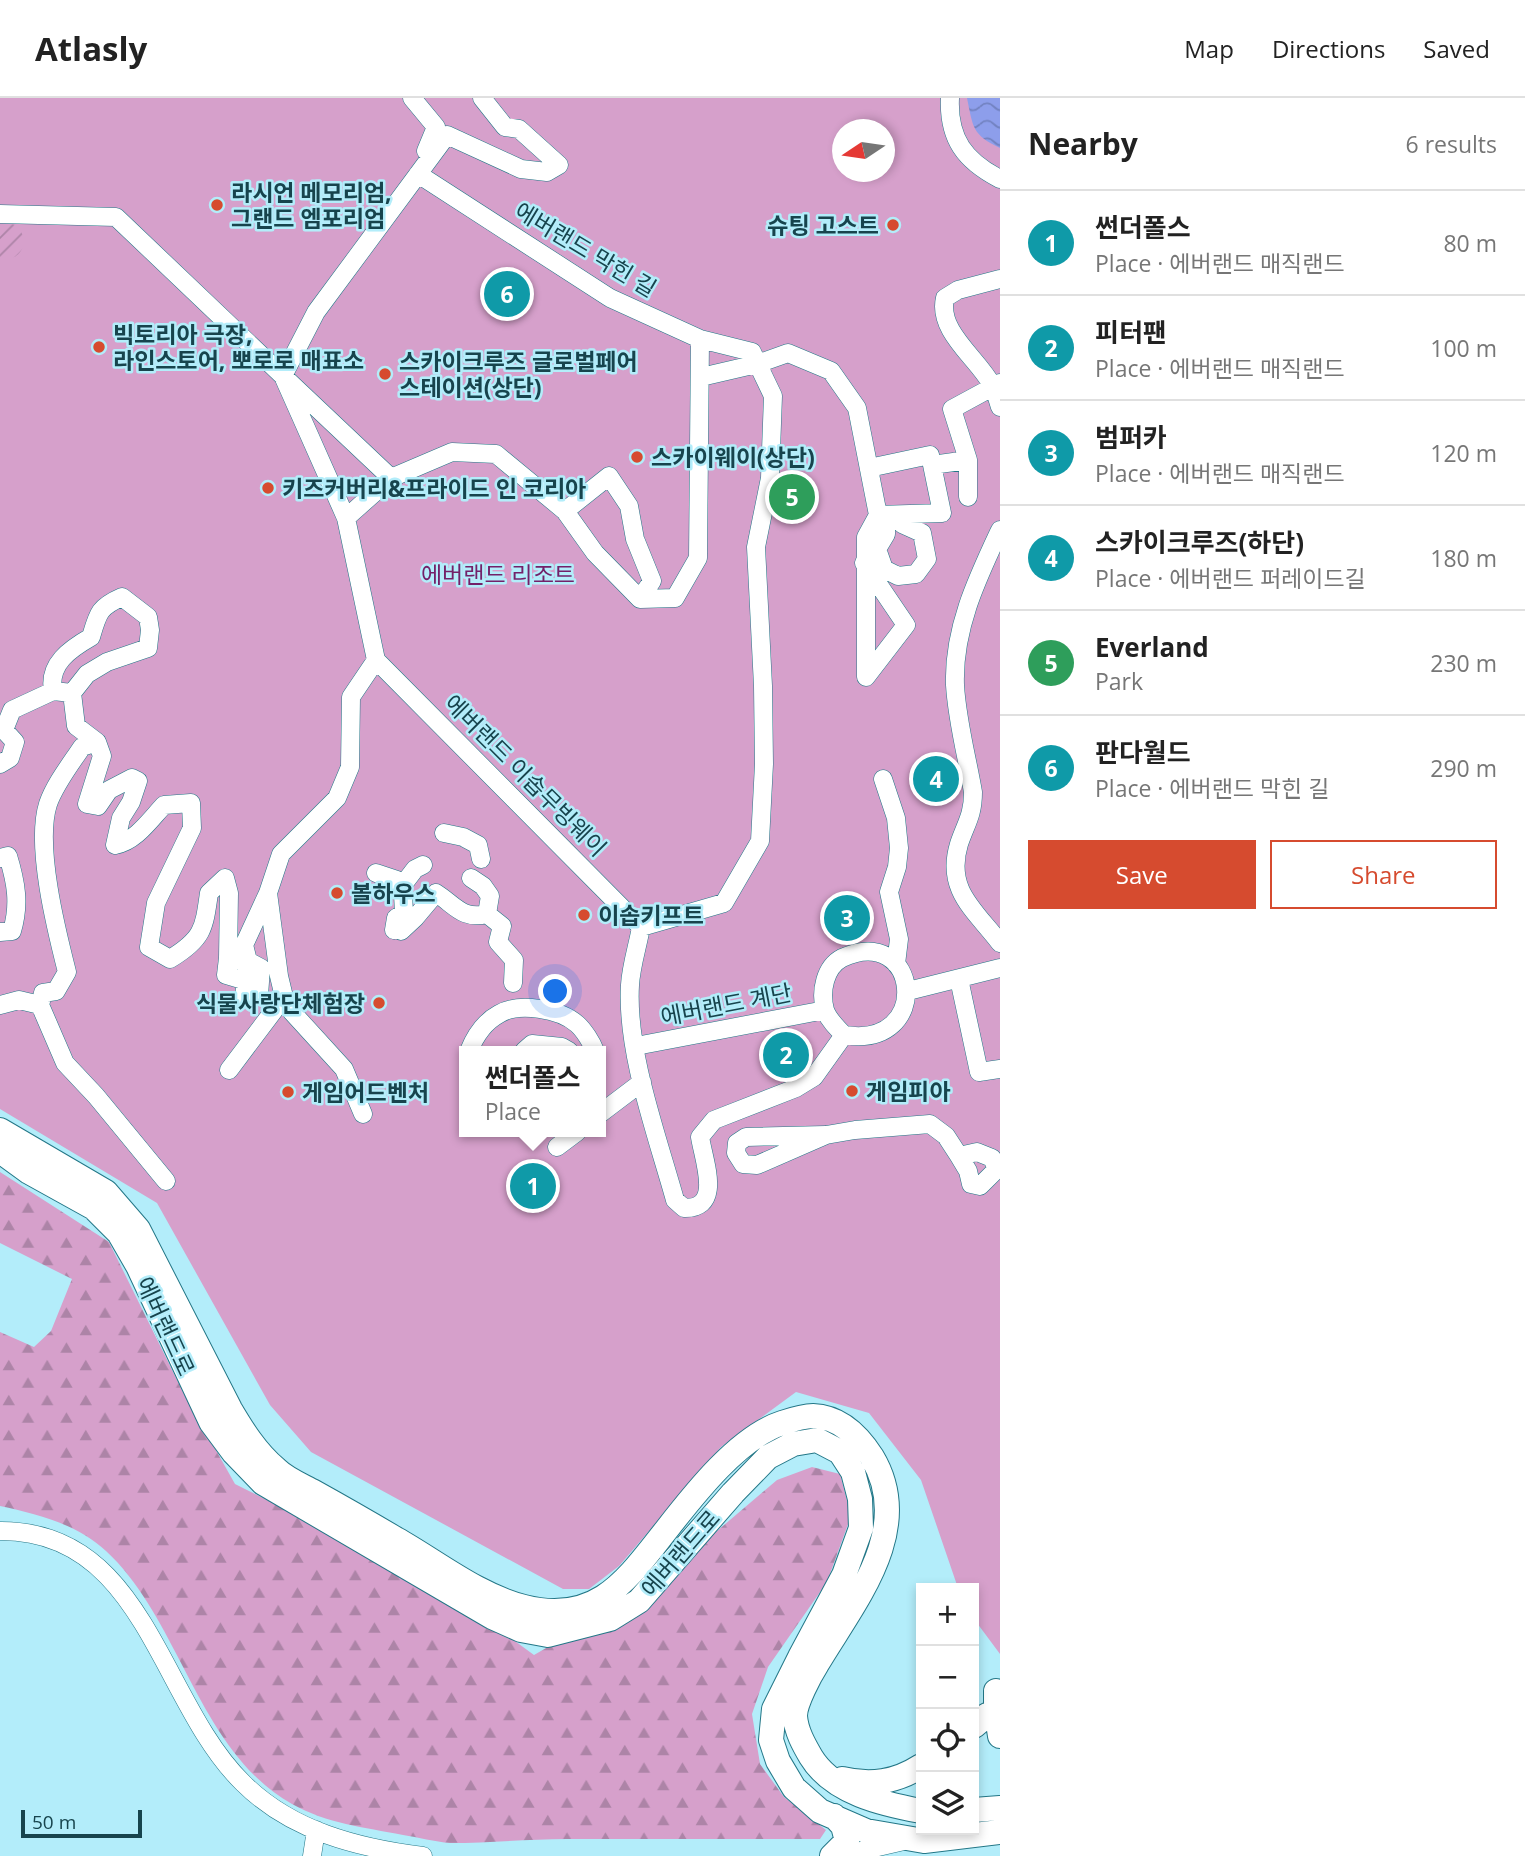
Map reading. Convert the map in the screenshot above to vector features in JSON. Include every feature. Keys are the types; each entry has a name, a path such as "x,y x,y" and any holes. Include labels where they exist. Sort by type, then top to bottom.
{"street":[{"path":"412,98 436,127 418,174"},
{"path":"283,376 316,312 447,135 521,169 547,172 559,165 519,130 505,127 482,98"},
{"path":"950,98 954,132 961,151 981,169 1000,179"},
{"name":"에버랜드 막힌 길","path":"418,174 610,298 700,339 752,352 757,363"},
{"path":"0,214 116,217 391,478"},
{"path":"1000,279 958,290 945,299 942,309 957,339 997,385 1000,407"},
{"path":"346,518 391,478 452,452 496,454 565,511 595,553 640,599 675,598 698,558 700,339"},
{"path":"701,377 788,353 831,371 857,408 886,534 877,549 884,569 898,576 916,574 927,559 922,533 902,524"},
{"path":"757,363 773,396 770,478 756,547 763,686 764,764 760,841 724,903 641,927 630,983 630,1023 642,1082 675,1200 684,1208 695,1208 705,1201 709,1186 700,1137 714,1121 796,1088 814,1077 844,1035"},
{"path":"248,961 244,944 268,893 281,854 337,799 351,767 351,697 376,660 346,518 283,376"},
{"path":"968,497 968,460 952,409 997,385"},
{"path":"869,468 930,456 942,513 882,515"},
{"path":"932,465 968,460"},
{"path":"565,511 609,476 629,506 635,540 652,580 640,599"},
{"path":"864,563 906,625 866,677 864,563 866,537 882,515"},
{"path":"997,933 964,900 956,882 954,864 959,843 973,810 973,792 955,684 959,643 967,604 1000,530"},
{"path":"53,691 51,679 67,650 91,637 97,617 105,605 122,597 148,617 148,648 107,662 87,674 72,693 76,726 97,742 102,756 87,804 98,806 108,790 132,778 138,781 131,802 121,818 115,845 123,844 138,833 164,805 191,803 192,828 156,902 149,947 170,959 190,947 205,925 209,893 225,878 229,893 226,975 246,981 244,997 259,995 261,968 248,961 228,958"},
{"path":"91,637 107,662"},
{"name":"에버랜드 이솝무빙웨이","path":"376,660 641,927"},
{"path":"0,764 10,758 15,742 4,730 12,710 53,691 72,693"},
{"path":"97,742 82,747 48,805 44,843 47,880 67,971 56,991 43,993 40,1005 65,1063 166,1181"},
{"path":"883,779 896,818 899,848 890,892 899,939 896,964"},
{"path":"444,833 463,837 478,845 481,859"},
{"path":"0,858 8,856 17,887 17,915 12,931 0,932"},
{"path":"402,886 415,869 423,865"},
{"path":"376,873 397,880 402,886 404,923 436,893 451,902 463,914 487,914 502,926 498,942 514,960 513,983"},
{"path":"471,878 483,886 490,896 487,914"},
{"path":"268,893 284,997 292,1012 344,1069 363,1114"},
{"path":"866,951 884,954 896,964 908,992 905,1008 885,1029 867,1036 844,1035 825,1010 825,977 830,965 844,957 866,951"},
{"path":"908,992 1000,968"},
{"path":"959,979 979,1072 1000,1069"},
{"path":"229,1070 284,997"},
{"path":"0,1005 19,1000 40,1005"},
{"path":"471,1046 484,1024 501,1012 521,1008 559,1014 577,1024 592,1046"},
{"name":"에버랜드 계단","path":"636,1046 825,1010"},
{"path":"530,1046 552,1046"},
{"path":"606,1109 642,1082"},
{"path":"826,1135 855,1129 930,1124 946,1136 959,1156"},
{"name":"에버랜드로","path":"0,1130 106,1192 138,1229 230,1409 247,1438 277,1471 484,1592 524,1607 557,1611 589,1605 611,1594 635,1572 668,1527 717,1472 743,1445 765,1429 811,1416 837,1422 859,1437 877,1466 888,1501 887,1532 872,1572 808,1677 795,1714 802,1741 817,1766 829,1776 867,1798 886,1805 916,1810"},
{"path":"557,1147 570,1137"},
{"name":"에버랜드로","path":"0,1151 29,1172 94,1208 119,1233 138,1266 211,1422 234,1453 263,1483 492,1617 521,1630 548,1634 610,1619 639,1601 768,1457 793,1444 817,1440 839,1452 853,1472 860,1499 862,1528 844,1575 774,1709 772,1740 778,1761 794,1788 820,1811 866,1830 916,1834"},
{"path":"0,1531 34,1535 75,1550 111,1578 136,1611 177,1689 230,1770 244,1785 277,1810 316,1830 354,1845 423,1856"},
{"path":"996,1691 1000,1736"},
{"path":"829,1776 857,1783 873,1783 892,1780 916,1768"},
{"path":"979,1810 1000,1808"},
{"path":"832,1856 847,1841 843,1826 834,1816"},
{"path":"312,1856 316,1830"},
{"name":"에버랜드로","path":"979,1834 1000,1832"},
{"path":"839,1856 916,1835"},
{"name":"에버랜드로","path":"920,1835 924,1841 975,1835"}],"green space":[{"name":"에버랜드 리조트","path":"0,98 1000,98 1000,1654 979,1626 979,1583 956,1583 921,1480 869,1413 796,1392 721,1447 619,1566 589,1589 563,1589 311,1452 270,1405 157,1203 0,1109"},
{"path":"0,223 18,228 24,241 18,254 10,258 0,259"},
{"path":"0,1172 109,1242 181,1388 235,1484 439,1586 534,1655 650,1588 777,1480 812,1467 840,1474 851,1516 827,1582 768,1667 752,1714 760,1764 784,1797 826,1830 820,1839 444,1842 360,1827 319,1816 292,1804 260,1781 234,1752 212,1719 153,1612 132,1580 106,1551 69,1527 0,1506 0,1332 34,1347 51,1331 72,1279 0,1243"}],"water":[{"path":"967,98 1000,98 1000,148 984,139 975,129"}],"place":[{"name":"라시언 메모리엄, 그랜드 엠포리엄","path":"217,205"},
{"name":"슈팅 고스트","path":"893,225"},
{"name":"판다월드","path":"507,294"},
{"name":"빅토리아 극장, 라인스토어, 뽀로로 매표소","path":"99,347"},
{"name":"스카이크루즈 글로벌페어 스테이션(상단)","path":"385,374"},
{"name":"스카이웨이(상단)","path":"637,457"},
{"name":"키즈커버리&프라이드 인 코리아","path":"268,488"},
{"name":"Everland","path":"792,497"},
{"name":"스카이크루즈(하단)","path":"936,779"},
{"name":"볼하우스","path":"337,893"},
{"name":"이솝키프트","path":"584,915"},
{"name":"범퍼카","path":"847,918"},
{"name":"식물사랑단체험장","path":"379,1003"},
{"name":"피터팬","path":"786,1055"},
{"name":"게임피아","path":"852,1091"},
{"name":"게임어드벤처","path":"288,1092"},
{"name":"썬더폴스","path":"533,1186"}]}
